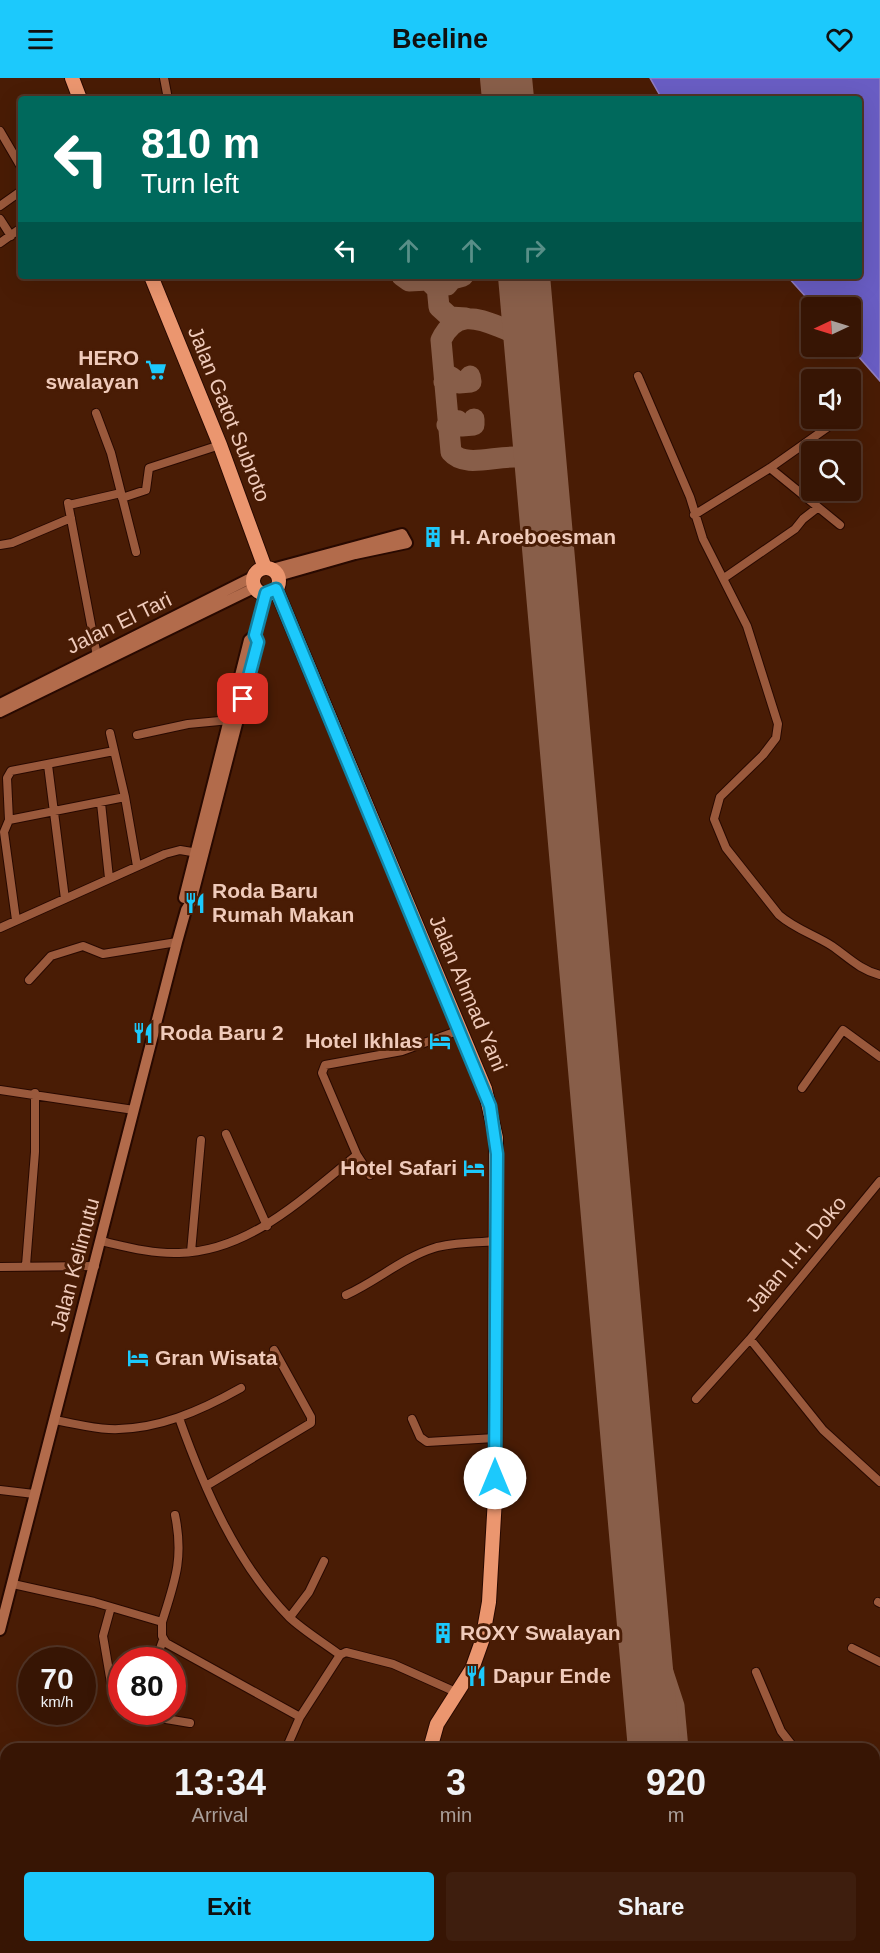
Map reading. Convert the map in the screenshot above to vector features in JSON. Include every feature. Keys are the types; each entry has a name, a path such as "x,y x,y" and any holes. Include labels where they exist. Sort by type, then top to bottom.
{"highway":[{"path":"72,78 79,96"},
{"name":"Jalan Gatot Subroto","path":"152,279 220,445 267,580"},
{"name":"Jalan Ahmad Yani","path":"267,580 485,1089 494,1121 497,1154 495,1527 489,1602 477,1656 458,1693 437,1724 432,1743"}],"street":[{"path":"164,78 167,96"},
{"path":"0,131 18,162"},
{"path":"0,206 18,193"},
{"path":"0,219 11,236"},
{"path":"0,243 18,230"},
{"path":"638,376 690,497 703,539 747,626 775,710 778,732 763,755 720,797 714,812 714,825 726,849 779,915 789,924 831,946 864,970 880,975"},
{"path":"96,413 122,495 136,552"},
{"path":"694,515 770,468 825,429"},
{"path":"97,656 68,504 146,490 149,468 220,445"},
{"path":"770,468 840,525"},
{"path":"724,578 795,530 803,519 818,508"},
{"path":"0,545 12,543 71,518"},
{"path":"200,853 258,642 255,635 267,580 318,560 404,539"},
{"name":"Jalan El Tari","path":"0,712 6,703 97,656 267,580"},
{"name":"Jalan El Tari","path":"6,703 267,580"},
{"path":"200,853 249,640 255,635"},
{"path":"137,735 188,724 230,720"},
{"path":"110,733 125,797 137,866"},
{"path":"16,921 4,832 9,820 7,778 9,773 114,751"},
{"path":"48,765 65,899"},
{"path":"9,820 125,797"},
{"path":"101,803 109,879"},
{"path":"0,928 165,854 180,850 200,853"},
{"name":"Jalan Kelimutu","path":"0,1630 186,910 184,901 200,853"},
{"path":"29,980 51,956 83,945 103,954 177,942"},
{"path":"370,1175 357,1155 322,1073 325,1065 402,1051 460,1030"},
{"path":"802,1088 843,1030 880,1057"},
{"path":"0,1090 35,1093 134,1110"},
{"path":"26,1265 34,1170 35,1093"},
{"path":"226,1134 267,1226"},
{"path":"191,1251 201,1140"},
{"path":"101,1241 156,1252 191,1251 235,1240 267,1226 357,1155"},
{"name":"Jalan I.H. Doko","path":"880,1181 750,1339 823,1430 880,1482"},
{"path":"346,1295 361,1289 403,1262 436,1247 495,1241"},
{"path":"0,1267 95,1266"},
{"path":"696,1399 750,1339"},
{"path":"206,1486 311,1423 311,1417 274,1350"},
{"path":"54,1420 110,1429 137,1427 178,1418 241,1388"},
{"path":"178,1418 206,1486 250,1567 290,1617 340,1655"},
{"path":"412,1419 420,1437 427,1442 495,1438"},
{"path":"0,1490 34,1494"},
{"path":"161,1647 163,1640 162,1622 177,1571 180,1546 175,1515"},
{"path":"290,1617 315,1583 324,1561"},
{"path":"13,1584 111,1607 162,1622"},
{"path":"108,1662 104,1636 111,1607"},
{"path":"163,1640 300,1717"},
{"path":"852,1648 880,1662"},
{"path":"289,1743 300,1717 340,1655 350,1652 393,1664 458,1693"},
{"path":"756,1672 781,1731 790,1743"},
{"path":"186,1722 190,1723"}],"shaded area":[{"path":"650,78 880,78 880,381 859,357 861,357 861,297 806,297 790,279 862,279 862,96 660,96"}],"taxiway":[{"path":"502,78 507,89"},
{"path":"406,279 409,281 428,280 437,289"},
{"path":"436,279 439,307 450,317 466,318"},
{"path":"436,282 447,285 452,279"},
{"path":"531,353 526,343 514,334 491,323 474,319 466,319 453,324 441,340 451,452 459,458 468,460 515,457 526,459 536,463 542,476"},
{"path":"444,382 451,377 459,383 471,382 470,376"},
{"path":"447,425 458,421 462,426 474,425 474,419"},
{"path":"521,457 534,450 538,439"},
{"path":"642,1608 674,1706 677,1743"}],"runway":[{"path":"506,78 508,96"},
{"path":"524,279 653,1743"}],"place":[{"name":"HERO swalayan","path":"156,370"},
{"name":"H. Aroeboesman","path":"433,537"},
{"name":"Roda Baru Rumah Makan","path":"195,903"},
{"name":"Roda Baru 2","path":"143,1033"},
{"name":"Hotel Ikhlas","path":"440,1041"},
{"name":"Hotel Safari","path":"474,1168"},
{"name":"Gran Wisata","path":"138,1358"},
{"name":"ROXY Swalayan","path":"443,1633"},
{"name":"Dapur Ende","path":"476,1676"}],"route":[{"path":"243,699 258,642 255,635 266,593 276,589 485,1089 494,1121 497,1154 495,1478"}]}
